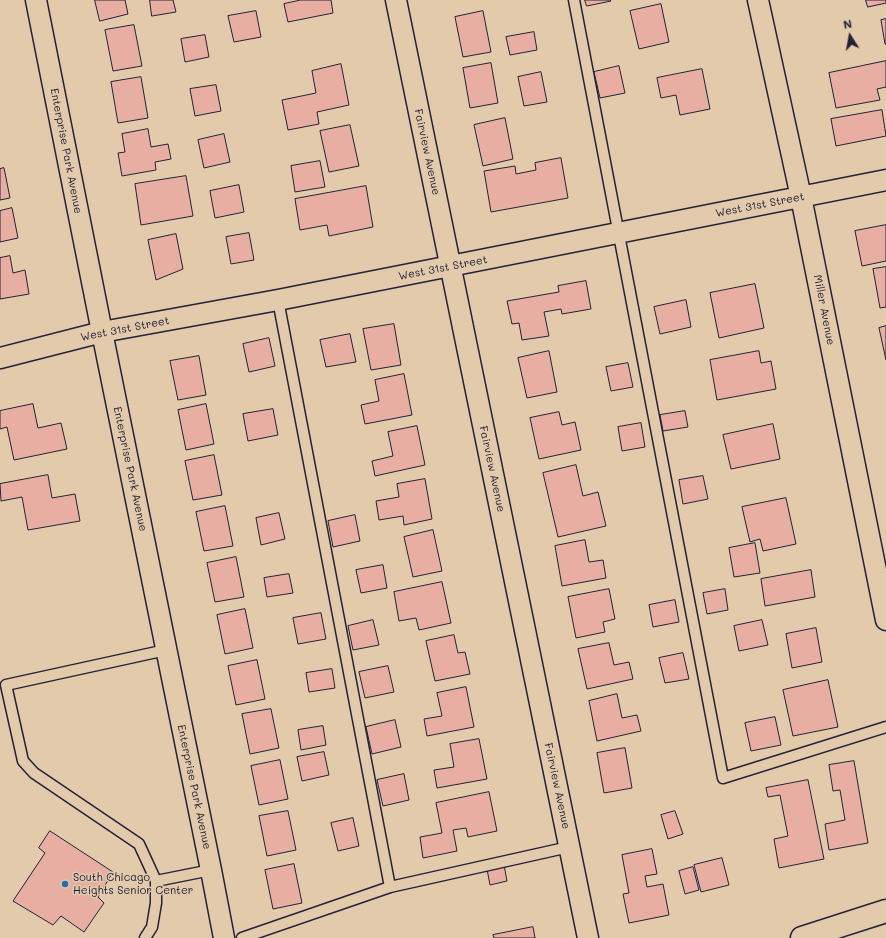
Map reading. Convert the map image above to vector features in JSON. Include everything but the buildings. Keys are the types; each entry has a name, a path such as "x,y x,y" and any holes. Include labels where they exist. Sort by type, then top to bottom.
{"main road":[{"path":"802,938 886,911"}],"street":[{"name":"Enterprise Park Avenue","path":"36,0 224,938"},
{"name":"Fairview Avenue","path":"396,0 588,938"},
{"name":"Miller Avenue","path":"758,0 801,197 886,620"},
{"name":"West 31st Street","path":"0,358 102,332 278,300 886,180"}],"lane":[{"path":"574,0 723,778 886,727"},
{"path":"278,300 390,887"},
{"path":"145,938 152,927 156,903 156,880 139,844 34,772 22,762 6,685 166,650"},
{"path":"242,938 390,887 569,847"},
{"path":"156,880 211,870"}],"place":[{"name":"South Chicago Heights Senior Center","path":"65,884"}]}
